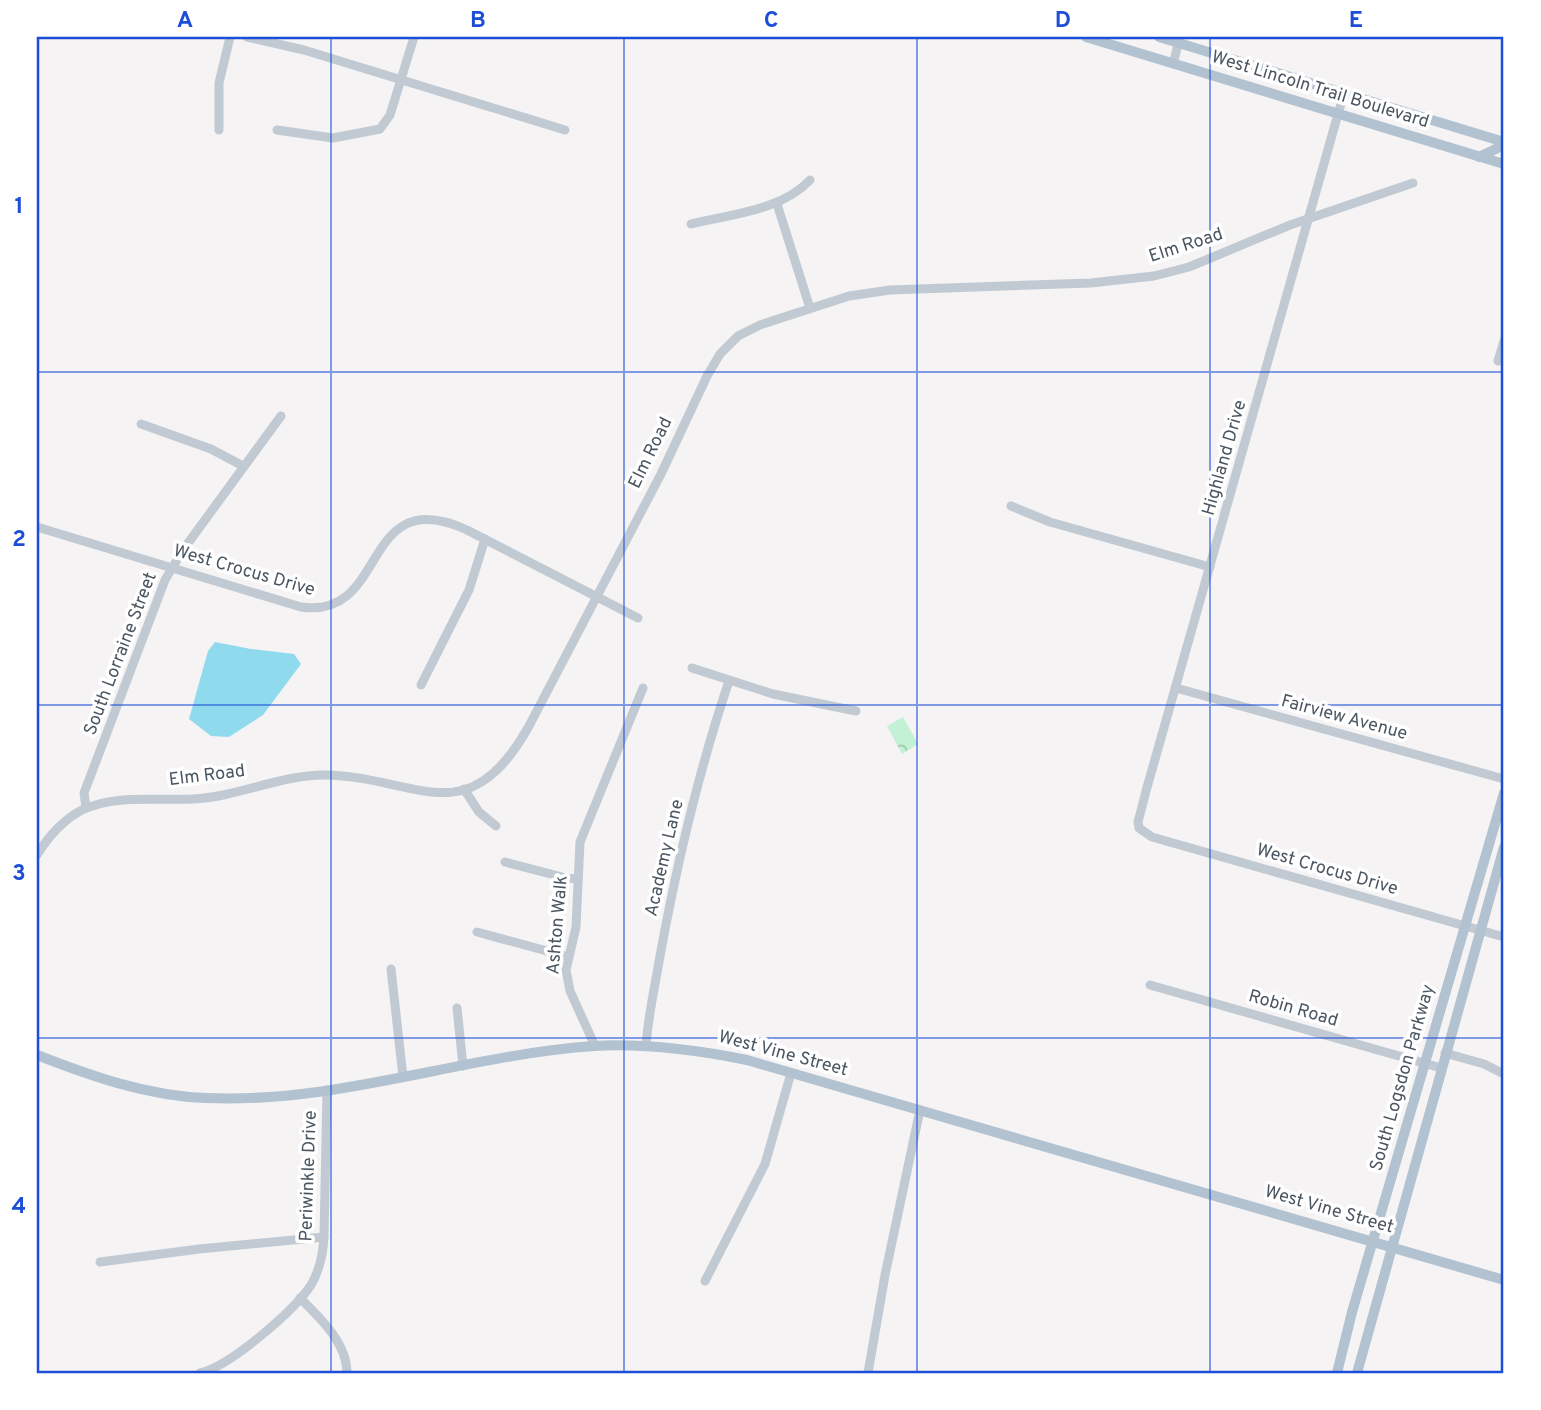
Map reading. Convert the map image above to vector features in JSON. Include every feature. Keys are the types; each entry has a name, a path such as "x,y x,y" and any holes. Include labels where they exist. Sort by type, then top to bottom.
{"main road":[{"name":"West Lincoln Trail Boulevard","path":"1086,37 1504,164"},
{"name":"West Lincoln Trail Boulevard","path":"1159,37 1179,40 1504,144"},
{"path":"1479,157 1504,144"},
{"name":"South Logsdon Parkway","path":"1337,1373 1352,1312 1504,793"},
{"name":"South Logsdon Parkway","path":"1357,1373 1504,848"},
{"name":"West Vine Street","path":"37,1055 106,1080 172,1095 233,1099 327,1090 595,1046 646,1046 710,1053 791,1073 1504,1280"}],"street":[{"path":"219,130 219,83 230,37"},
{"path":"247,37 304,50 565,130"},
{"path":"277,130 333,138 380,129 390,115 414,37"},
{"path":"1173,64 1179,40"},
{"name":"Highland Drive","path":"1142,832 1138,822 1344,93"},
{"path":"691,223 777,204 810,180"},
{"name":"Elm Road","path":"37,855 58,827 86,808 122,801 208,798 293,778 320,775 359,778 419,792 454,792 494,773 517,747 662,474 707,376 720,354 748,330 849,296 890,290 1091,283 1154,276 1189,267 1309,219 1413,183"},
{"path":"777,204 810,308"},
{"path":"1498,361 1504,341"},
{"name":"South Lorraine Street","path":"86,808 84,793 172,568 281,415"},
{"path":"141,424 211,449 243,466"},
{"path":"1011,506 1050,522 1210,567"},
{"name":"West Crocus Drive","path":"37,527 300,607 320,609 338,604 353,593 388,537 410,523 439,521 458,526 638,618"},
{"path":"421,685 468,590 485,540"},
{"path":"692,668 773,694 856,711"},
{"name":"Academy Lane","path":"646,1046 680,857 702,770 729,681"},
{"name":"Ashton Walk","path":"595,1046 570,991 566,970 576,927 580,842 643,688"},
{"name":"Fairview Avenue","path":"1176,688 1504,779"},
{"path":"464,789 479,812 496,826"},
{"name":"West Crocus Drive","path":"1142,832 1504,937"},
{"path":"505,862 578,879"},
{"path":"477,932 569,957"},
{"path":"391,969 403,1077"},
{"name":"Robin Road","path":"1150,985 1441,1068"},
{"path":"457,1008 463,1066"},
{"path":"1445,1053 1484,1064 1504,1074"},
{"path":"705,1281 765,1164 791,1073"},
{"name":"Periwinkle Drive","path":"200,1373 212,1370 231,1359 300,1298 316,1275 324,1237 327,1090"},
{"path":"868,1373 919,1110"},
{"path":"100,1262 324,1237"},
{"path":"300,1298 341,1346 347,1362 347,1373"}],"green space":[{"path":"903,717 918,744 902,754 887,726"}],"water":[{"path":"215,642 294,654 301,664 263,715 229,737 211,736 189,719 208,651"}]}
